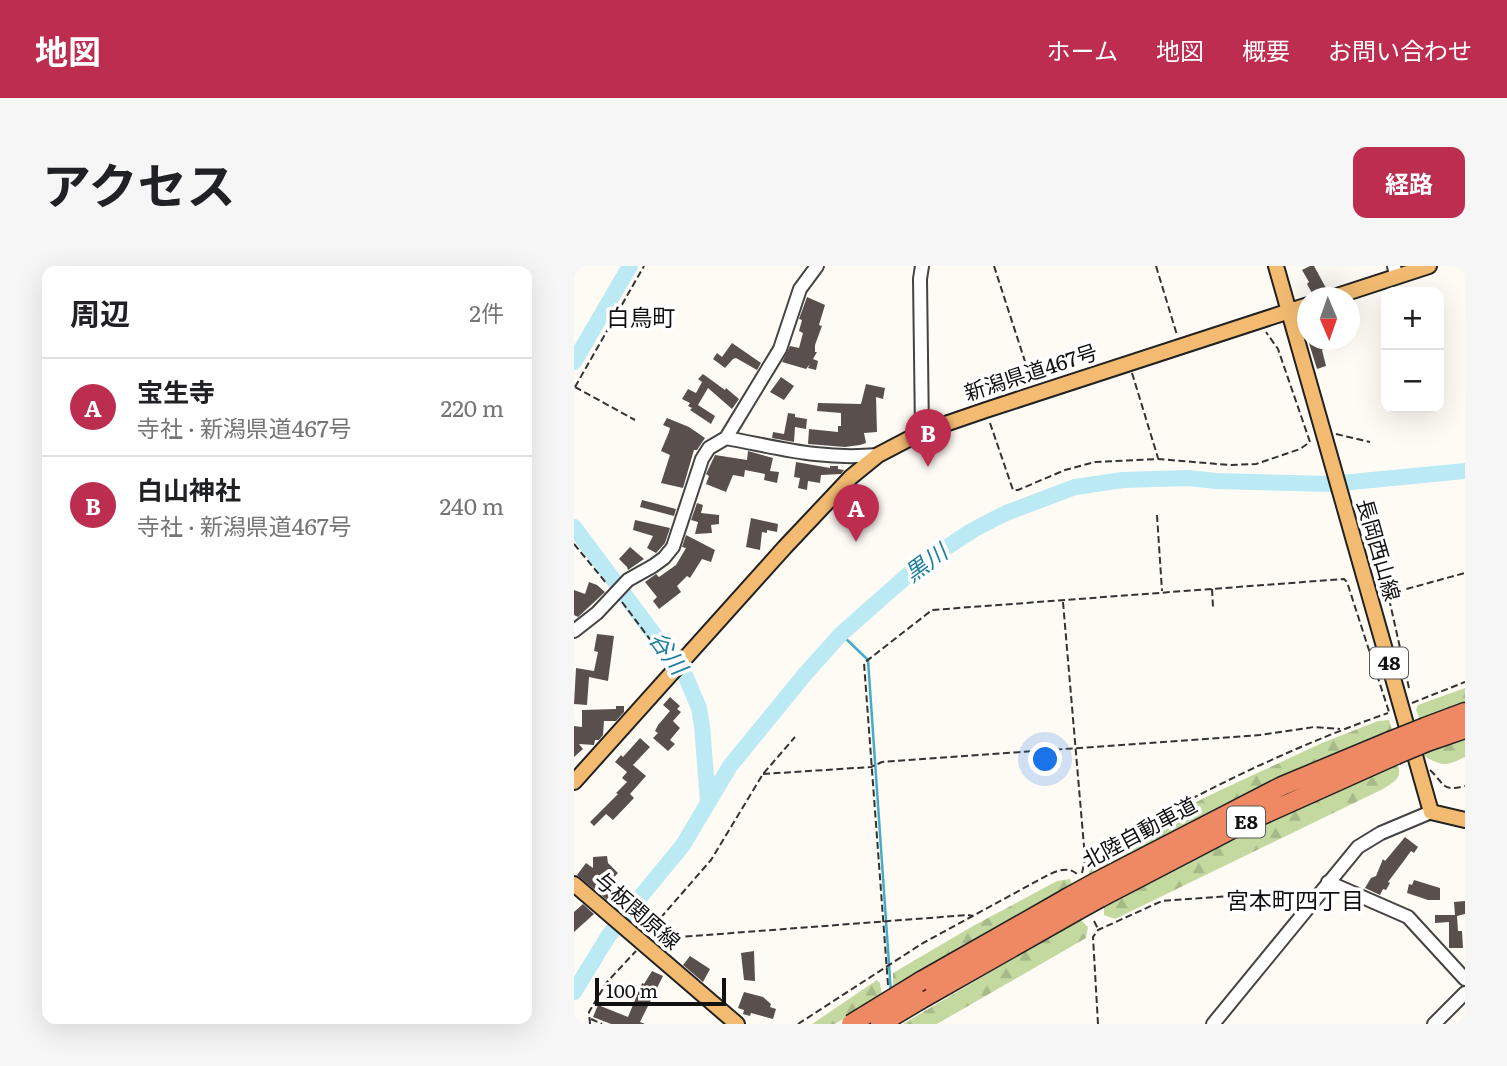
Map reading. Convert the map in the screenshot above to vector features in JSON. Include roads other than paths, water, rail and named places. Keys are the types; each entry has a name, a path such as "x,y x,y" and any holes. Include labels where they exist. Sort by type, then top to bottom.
{"highway":[{"name":"北陸自動車道","path":"850,1024 921,981 1098,890 1283,786 1393,748 1426,734 1465,712"},
{"name":"北陸自動車道","path":"1426,734 1465,729"},
{"name":"北陸自動車道","path":"880,1024 1070,905"}],"main road":[{"name":"長岡西山線","path":"1276,266 1431,812"},
{"path":"1357,287 1395,271 1429,266"},
{"name":"新潟県道467号","path":"574,782 851,477 878,455 922,432 1297,309"},
{"path":"1431,812 1465,820"},
{"name":"与板関原線","path":"574,884 737,1024"}],"street":[{"path":"574,631 597,613 628,580 664,558 673,547 678,538 697,467 709,449 726,438 780,349 800,289 817,266"},
{"path":"922,266 922,432"},
{"path":"726,438 794,453 831,457 878,455"},
{"path":"1213,1024 1358,847 1389,829 1431,812"},
{"path":"1325,886 1408,917 1465,979"},
{"path":"1434,1024 1465,993"}],"waterway":[{"name":"谷川","path":"574,362 630,266"},
{"name":"黒川","path":"574,992 609,935 683,845 730,766 806,673 841,634 918,566 973,530 1006,513 1075,487 1123,480 1188,478 1331,484 1465,471"},
{"name":"谷川","path":"574,527 686,677 699,708 708,801"},
{"path":"841,634 868,660 891,993"}],"place":[{"name":"白山神社","path":"928,467"},
{"name":"宝生寺","path":"856,542"}],"district":[{"name":"白鳥町","path":"641,318"},
{"name":"宮本町四丁目","path":"1295,901"}]}
